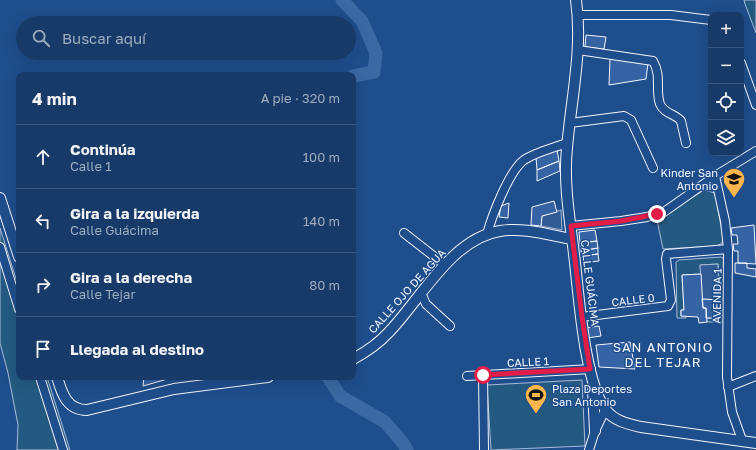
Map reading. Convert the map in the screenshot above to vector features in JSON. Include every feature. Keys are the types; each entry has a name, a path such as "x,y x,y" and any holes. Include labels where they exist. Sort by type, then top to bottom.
{"main road":[{"name":"CALLE GUÁCIMA","path":"576,0 578,15 578,50 567,143 567,177 572,239 591,374 597,394 605,410"},
{"path":"0,198 16,248"},
{"name":"CALLE OJO DE AGUA","path":"356,358 376,344 389,332 445,265 465,247 487,234 510,230 572,239"},
{"path":"591,374 595,431"},
{"path":"58,380 69,404 80,410 97,409 151,394 204,384 241,380"},
{"path":"605,410 616,419 641,427 756,443"}],"street":[{"path":"578,15 671,15 708,20"},
{"path":"578,50 653,61 657,67 660,104 665,111 681,121 686,143"},
{"path":"744,71 756,105"},
{"path":"570,123 624,116 631,120 653,168"},
{"path":"487,234 501,196 518,165 529,157 567,143"},
{"path":"571,226 621,221 657,214 681,201 715,176 756,151"},
{"name":"AVENIDA 1","path":"715,176 725,221 728,249 728,386 732,412 742,440"},
{"path":"404,233 445,265"},
{"path":"0,247 16,299"},
{"name":"CALLE 0","path":"582,317 668,306 671,300 666,259 667,254 728,249"},
{"path":"421,293 426,304 450,326"},
{"name":"CALLE 1","path":"467,376 591,374"},
{"path":"483,375 484,450"},
{"path":"728,386 756,376"},
{"path":"41,380 63,450"},
{"path":"589,450 595,431 605,410"}],"shaded area":[{"path":"744,0 756,0 756,33 745,4"},
{"path":"704,190 715,193 723,237 722,243 717,246 663,249 657,220"},
{"path":"561,210 562,230 541,226 542,216"},
{"path":"0,228 16,279 16,380 48,380 70,450 17,450 18,425 8,373 0,343"},
{"path":"721,257 724,259 724,322 707,322 706,318 721,318 718,264 700,265 701,274 682,275 684,310 681,310 681,316 686,316 686,318 677,318 676,262 679,260"},
{"path":"718,264 719,300 702,299 700,265"},
{"name":"Plaza Deportes San Antonio","path":"582,380 585,446 491,450 487,385"}],"building":[{"path":"586,35 606,37 604,49 585,47"},
{"path":"610,58 648,63 646,79 609,85"},
{"path":"557,150 559,161 537,170 536,157"},
{"path":"559,161 560,171 537,181 537,170"},
{"path":"554,201 557,212 542,216 541,226 531,225 532,207"},
{"path":"509,203 508,218 499,217 501,206"},
{"path":"754,225 756,264 738,263 738,251 734,251 733,244 738,244 737,235 732,235 731,228"},
{"path":"595,230 597,241 580,243 579,232"},
{"path":"597,241 598,248 581,251 580,243"},
{"path":"598,248 598,254 582,256 581,251"},
{"path":"598,254 599,261 583,263 582,256"},
{"path":"735,263 747,263 747,268 756,269 756,277 735,273"},
{"path":"701,274 703,308 706,308 707,322 699,323 698,317 681,316 681,310 684,310 682,275"},
{"path":"702,299 719,300 721,318 706,318 706,308 703,308"},
{"path":"599,326 601,336 587,338 586,328"},
{"path":"630,342 635,369 599,367 596,345"},
{"path":"144,380 164,380 143,386"}],"waterway":[{"path":"342,0 362,21 376,53 374,72 356,75"},
{"path":"330,380 340,396 385,422 407,450"}],"place":[{"name":"Kinder San Antonio","path":"734,198"},
{"name":"Plaza Deportes San Antonio","path":"536,414"}],"district":[{"name":"SAN ANTONIO DEL TEJAR","path":"663,354"}],"route":[{"path":"483,375 590,369 571,226 621,221 657,214"}]}
